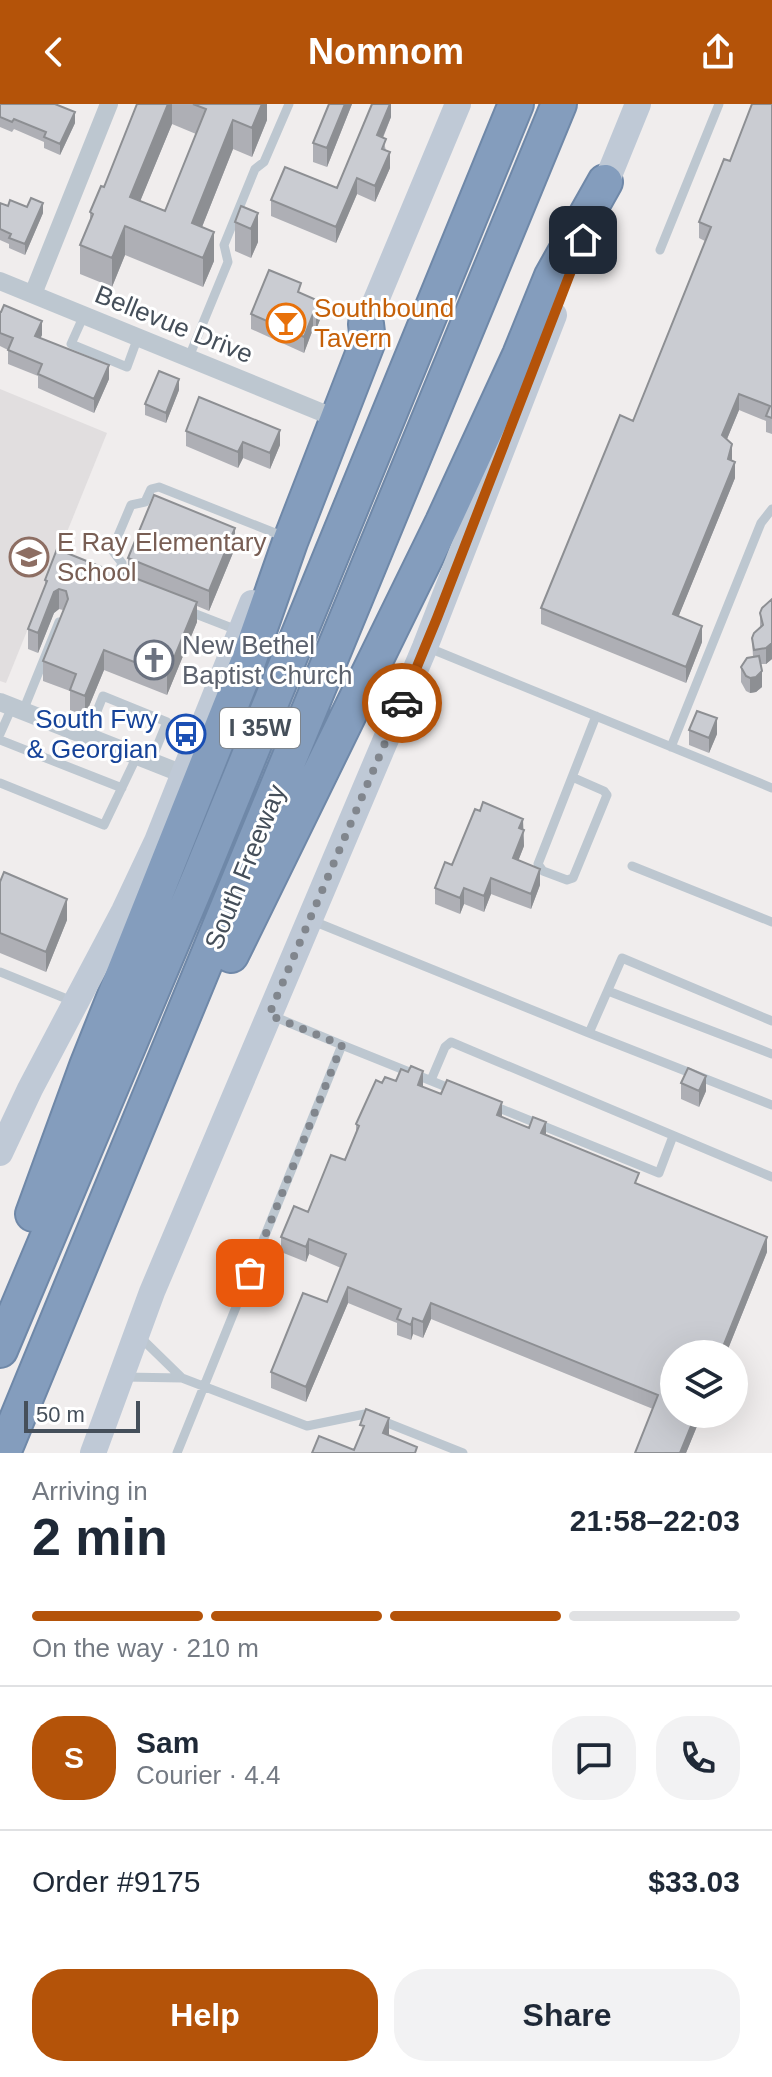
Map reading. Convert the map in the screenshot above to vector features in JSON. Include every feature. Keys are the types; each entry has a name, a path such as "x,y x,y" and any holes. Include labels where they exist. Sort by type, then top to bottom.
{"highway":[{"name":"South Freeway","path":"0,1350 200,876 516,104"},
{"name":"South Freeway","path":"3,1453 559,104"},
{"path":"155,1087 237,944 455,495 520,355 552,276 605,182"},
{"path":"0,1304 87,1066 248,662 290,542 368,341 366,324"}],"main road":[{"path":"0,1153 157,841 328,415 458,104"},
{"path":"93,1453 152,1292 425,647 638,104"}],"street":[{"path":"33,294 109,104"},
{"name":"Bellevue Drive","path":"0,281 328,415"},
{"path":"12,707 183,774"}],"lane":[{"path":"189,357 228,262 224,245 255,169 264,162 289,104"},
{"path":"660,250 719,104"},
{"path":"84,315 71,344 127,367 138,337"},
{"path":"135,589 121,584 118,574 122,563 112,550 131,505 145,502 151,489 159,487 280,535"},
{"path":"671,747 761,523 772,509"},
{"path":"174,605 241,632"},
{"path":"61,616 12,707 0,737 122,788"},
{"path":"425,647 772,788"},
{"path":"0,783 104,825 122,788 167,722 103,696 87,736"},
{"path":"572,777 607,795 573,878 567,880 543,871 538,864 572,777 596,716"},
{"path":"632,866 772,922"},
{"path":"310,919 772,1105"},
{"path":"589,1033 622,958 772,1021"},
{"path":"0,972 75,1003"},
{"path":"608,991 772,1054"},
{"path":"269,1015 459,1092"},
{"path":"431,1080 445,1047 451,1042 772,1177"},
{"path":"177,1453 342,1045"},
{"path":"488,1103 659,1173 673,1136"},
{"path":"137,1334 182,1378"},
{"path":"121,1377 182,1378 307,1426 365,1414 463,1453"}],"shaded area":[{"name":"E Ray Elementary School","path":"0,389 107,433 6,683 0,681"}],"building":[{"path":"0,104 55,104 75,112 60,144 44,137 46,132 14,119 12,122 0,117"},
{"path":"137,104 168,104 130,197 165,211 206,109 193,104 262,104 252,128 233,120 192,223 214,232 203,258 125,226 112,258 80,245 93,214 90,212 101,186 104,187"},
{"path":"329,104 345,104 327,148 313,143"},
{"path":"372,104 390,104 377,135 386,139 382,149 390,152 375,186 357,178 336,227 271,200 285,167 337,188"},
{"path":"752,104 772,104 772,418 766,416 770,406 739,394 722,435 732,444 728,459 735,462 673,614 702,626 686,667 541,608 620,415 633,421 711,227 699,222 724,159 730,161"},
{"path":"31,198 43,203 25,244 9,238 11,234 0,229 0,203 8,206 10,200 27,207"},
{"path":"241,206 258,213 251,229 235,222"},
{"name":"Southbound Tavern","path":"269,270 301,283 298,292 321,302 304,337 251,314"},
{"path":"4,305 42,321 35,336 109,365 94,399 38,374 42,364 8,350 13,338 0,333 0,312"},
{"path":"159,371 179,379 166,413 145,404"},
{"path":"199,397 280,430 270,453 243,442 238,452 186,431"},
{"path":"154,495 235,528 209,591 128,558"},
{"path":"57,549 197,602 167,675 104,650 85,696 70,690 76,674 43,661 68,599 66,591 59,589 54,592 38,633 28,629"},
{"path":"772,599 772,643 766,648 754,650 752,638 763,625 760,613"},
{"path":"759,656 762,671 756,677 746,676 741,667 747,658"},
{"path":"697,711 717,718 709,738 689,730"},
{"path":"483,802 523,819 519,828 524,830 513,858 540,869 531,894 491,878 484,896 464,888 460,898 435,888 445,862 452,865 475,809 480,811"},
{"path":"4,872 67,899 46,952 0,933 0,882"},
{"path":"411,1066 423,1071 418,1085 441,1094 447,1080 502,1102 497,1115 529,1128 533,1117 546,1122 541,1133 639,1173 635,1183 767,1237 726,1340 660,1340 660,1428 690,1428 680,1453 635,1453 658,1395 431,1303 423,1322 413,1318 411,1325 397,1319 401,1309 348,1287 306,1387 271,1372 303,1293 327,1302 346,1254 309,1239 306,1247 281,1237 294,1206 308,1212 331,1155 345,1160 359,1126 356,1124 376,1080 382,1083 385,1077 396,1081 401,1069 408,1072"},
{"path":"688,1068 706,1076 699,1091 681,1083"},
{"path":"366,1409 389,1418 383,1433 417,1447 415,1453 312,1453 319,1436 354,1450 364,1426 360,1425"}],"way so far":[{"path":"250,1273 342,1045 269,1015 402,703"}],"place":[{"name":"Southbound Tavern","path":"286,323"},
{"name":"E Ray Elementary School","path":"29,557"},
{"name":"New Bethel Baptist Church","path":"154,660"},
{"name":"South Fwy & Georgian","path":"186,734"}],"route":[{"path":"402,703 583,240"}]}
